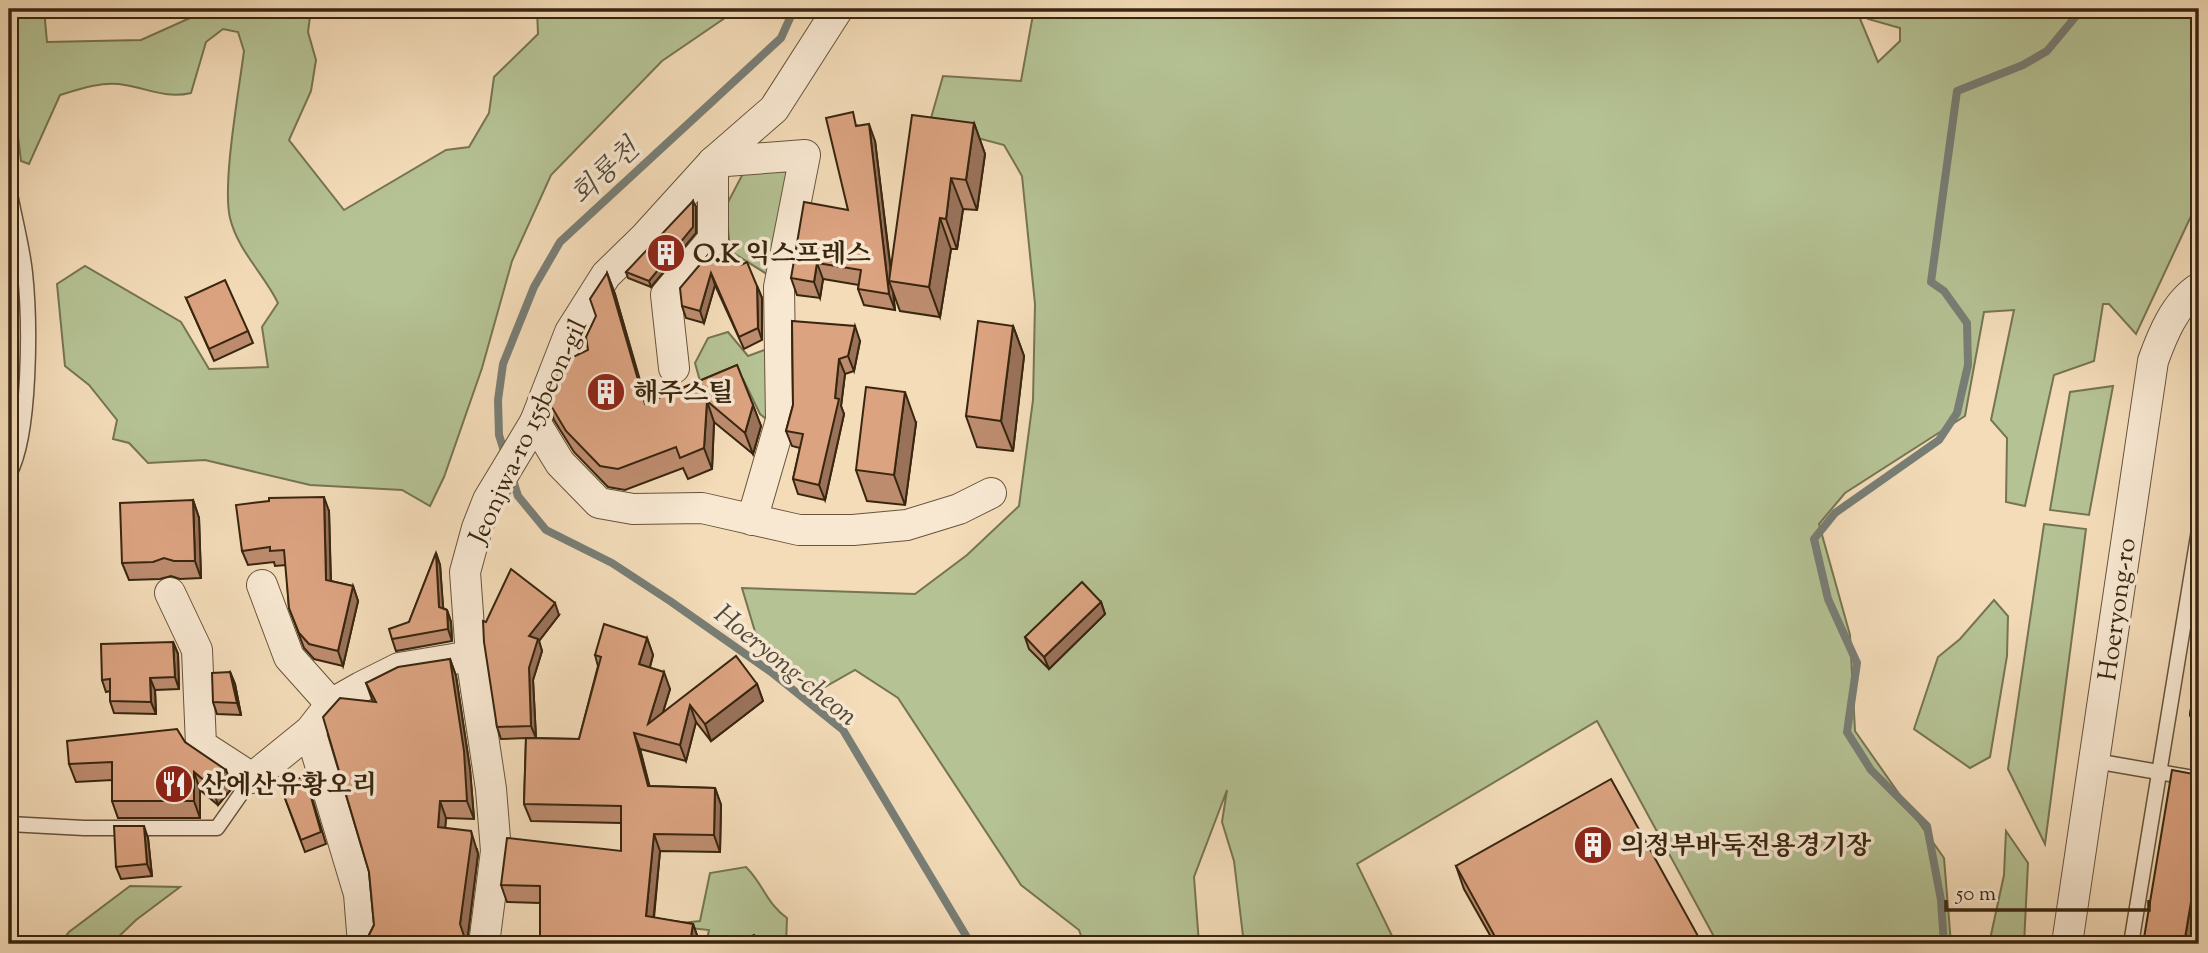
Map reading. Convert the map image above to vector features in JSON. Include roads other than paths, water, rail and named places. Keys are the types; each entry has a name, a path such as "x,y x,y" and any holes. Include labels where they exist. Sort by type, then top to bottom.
{"street":[{"name":"Jeonjwa-ro 155beon-gil","path":"484,944 496,851 491,789 471,656 465,572 477,528 488,500 535,422 570,332 606,275 644,239 713,162 774,109 838,9"},
{"path":"674,368 666,295 713,240 713,162 805,155 779,287 781,420 752,520"},
{"name":"Hoeryong-ro","path":"2067,944 2153,361 2165,329 2192,292 2199,288"},
{"path":"535,422 560,463 599,503 634,509 702,508 799,530 853,530 907,525 959,509 991,493"},
{"path":"262,585 289,657 331,705"},
{"path":"170,593 197,650 201,745 252,778 310,731 331,705 398,668 471,656"},
{"path":"310,731 359,894 363,944"}],"lane":[{"path":"9,189 25,273 26,315 22,434 9,474"},
{"path":"2131,944 2199,530"},
{"path":"2095,761 2199,779"},
{"path":"9,824 84,828 217,828 252,778"}],"waterway":[{"name":"회룡천","path":"505,454 499,435 498,400 503,364 534,287 560,242 781,38 794,9"},
{"path":"1944,944 1941,900 1927,826 1871,770 1847,732 1857,663 1828,599 1814,539 1835,513 1939,440 1957,413 1968,365 1967,323 1944,291 1931,282 1957,91 2023,65 2047,51 2082,9"},
{"name":"Hoeryong-cheon","path":"512,477 518,496 546,530 612,563 670,601 771,672 843,730 971,944"}],"place":[{"name":"O.K 익스프레스","path":"666,253"},
{"name":"해주스틸","path":"606,392"},
{"name":"산에산유황오리","path":"174,784"},
{"name":"의정부바둑전용경기장","path":"1593,845"}]}
